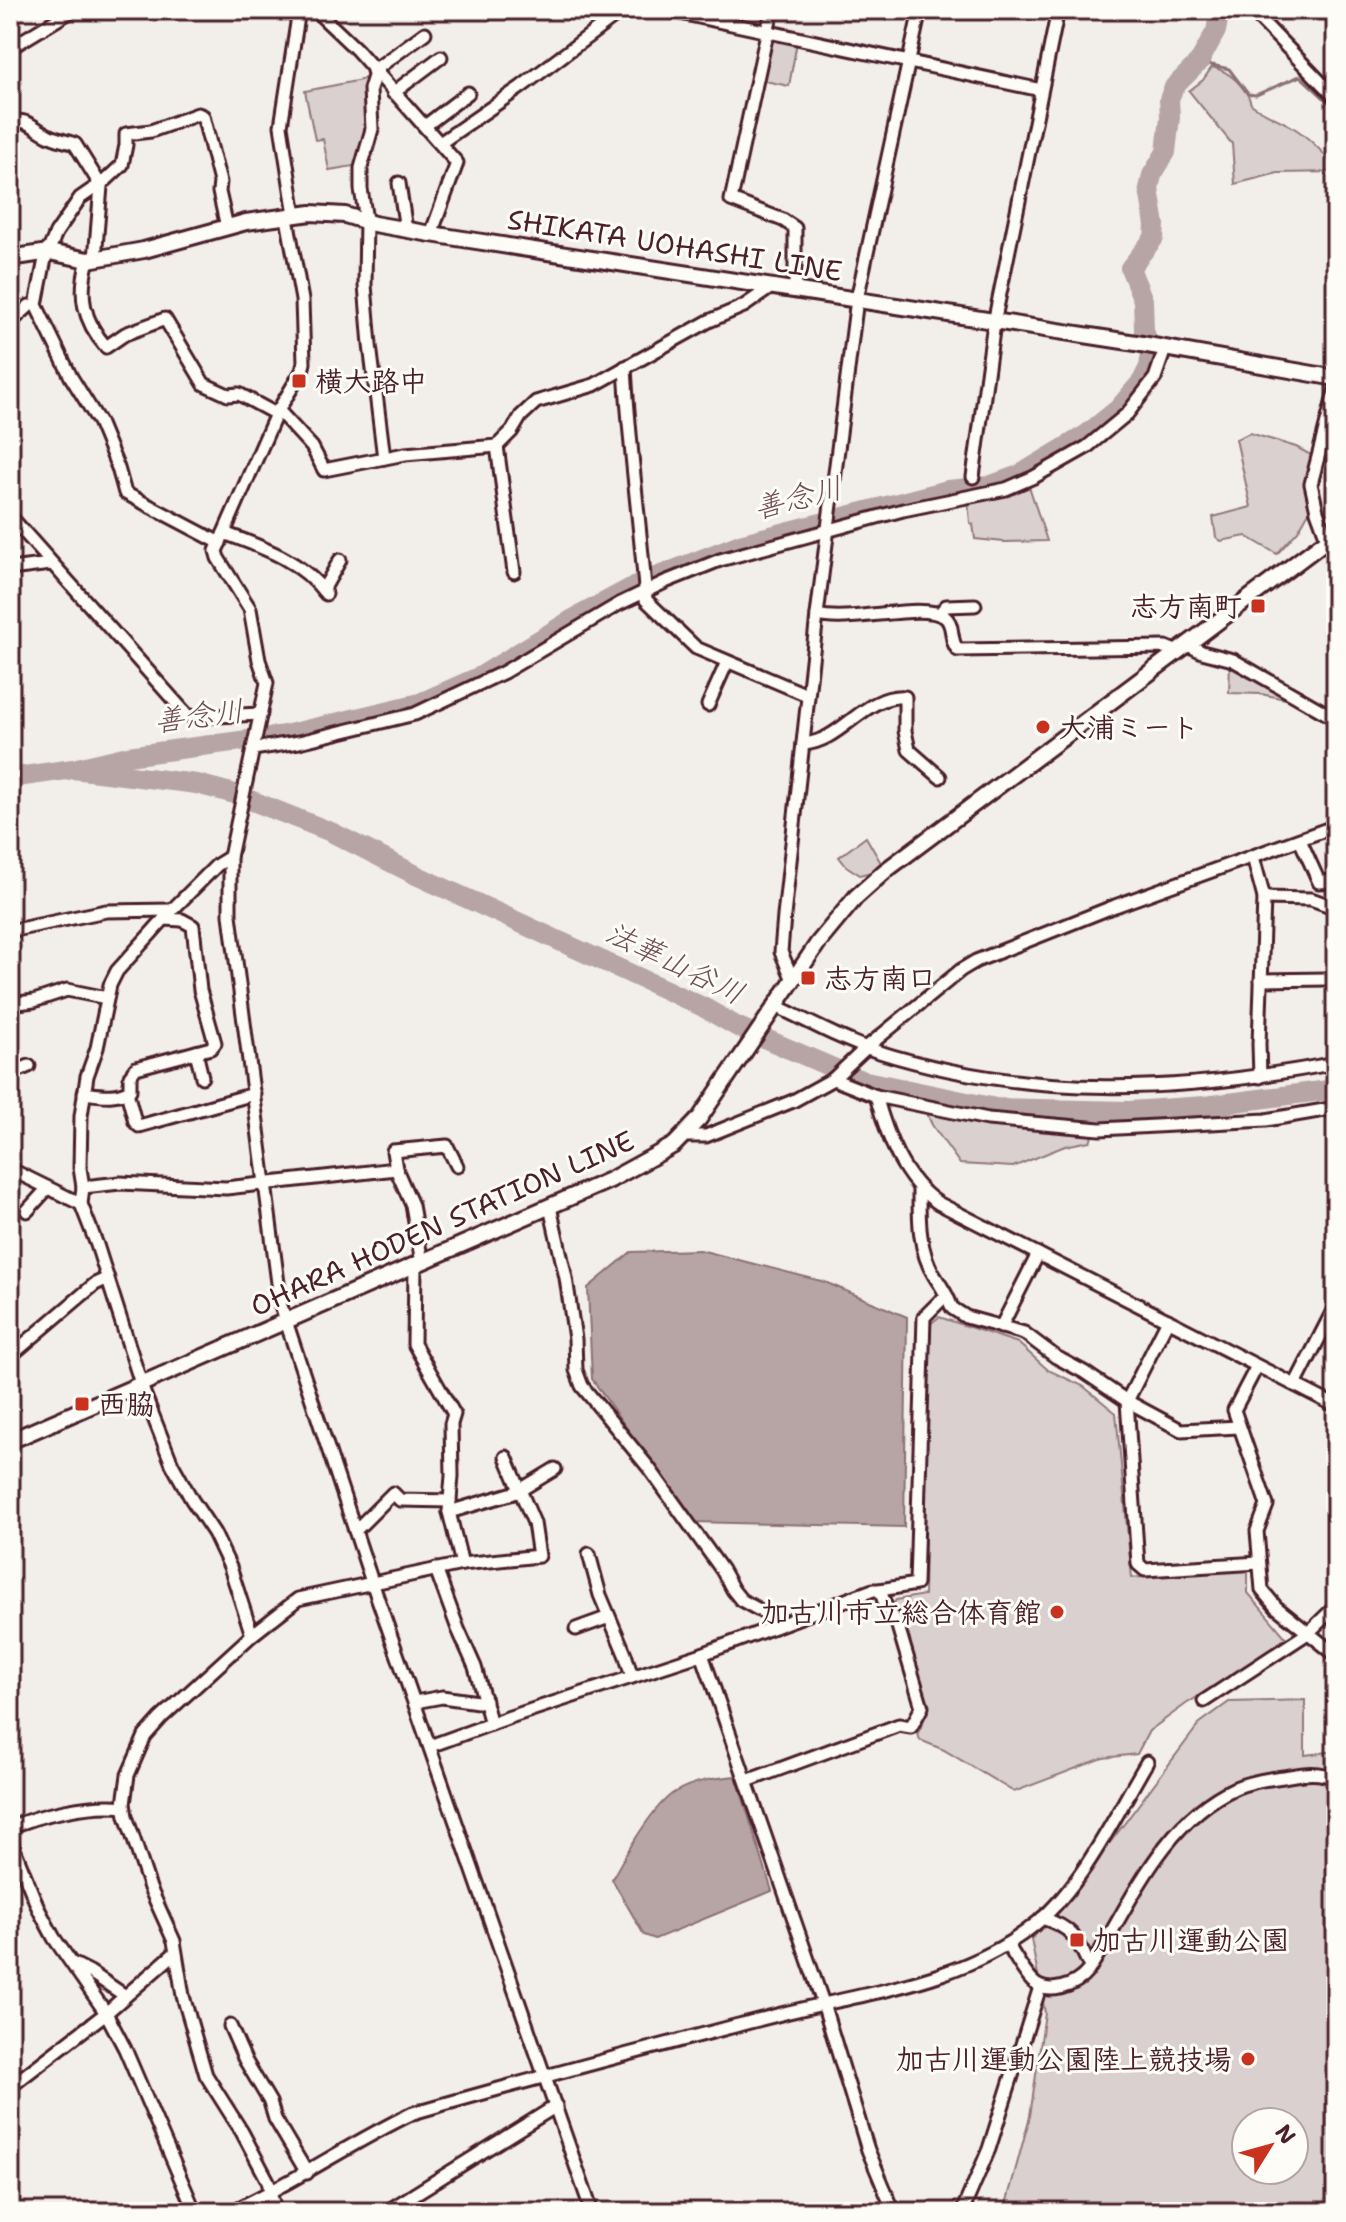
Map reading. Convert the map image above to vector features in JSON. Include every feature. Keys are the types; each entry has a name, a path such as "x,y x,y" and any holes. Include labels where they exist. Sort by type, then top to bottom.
{"main road":[{"name":"SHIKATA UOHASHI LINE","path":"10,258 49,252 92,260 144,250 246,222 337,214 406,230 1136,343 1336,378"},
{"name":"OHARA HODEN STATION LINE","path":"10,1441 550,1207 663,1152 699,1119 834,921 885,871 1331,536"}],"street":[{"path":"10,48 73,10"},
{"path":"299,10 281,126 302,300 305,352 302,371 277,412 216,551 245,598 255,626 259,660 267,683 230,857 230,915 281,1306 372,1582 592,2212"},
{"path":"315,10 339,31 457,163 431,234"},
{"path":"440,143 623,10"},
{"path":"666,10 1041,90"},
{"path":"772,10 731,200 783,220 795,228 795,291"},
{"path":"793,980 781,952 807,695 857,299 920,10"},
{"path":"973,477 994,323 1058,10"},
{"path":"1251,10 1336,98"},
{"path":"384,458 368,330 366,220 362,210 361,168 372,129 370,89 374,72 425,33"},
{"path":"393,93 441,57"},
{"path":"425,126 468,93"},
{"path":"227,227 219,192 220,182 203,116 198,114 151,131 126,134 122,165 73,206 56,233 41,276 36,305 71,377 99,422 125,493 222,538 282,555 324,592 340,560"},
{"path":"10,123 20,119 48,136 75,144 100,183 92,260 85,271 84,311 106,347 125,334 165,319 204,384 228,395 239,394 277,412 312,447 324,470 405,454 497,446 536,402 545,397 583,389 709,321 744,306 770,288"},
{"path":"399,183 406,230"},
{"path":"10,323 29,306"},
{"path":"254,747 299,742 415,714 512,668 557,639 645,591 733,556 903,510 1006,489 1051,468 1094,441 1127,414 1155,378 1161,348"},
{"path":"625,367 629,442 646,600 696,648 807,695"},
{"path":"1336,388 1311,484 1331,536 1336,563"},
{"path":"497,446 514,572"},
{"path":"10,516 187,715 260,719"},
{"path":"10,569 51,564"},
{"path":"939,614 946,606 975,605"},
{"path":"817,615 850,618 920,610 939,614 950,622 953,645 958,650 1183,648 1233,660 1336,719"},
{"path":"708,705 727,662"},
{"path":"803,744 816,743 884,699 905,697 905,731 909,750 940,777"},
{"path":"683,1136 706,1136 731,1127 793,1101 833,1079 867,1047 976,961 1115,906 1336,826"},
{"path":"1300,840 1319,882 1336,881"},
{"path":"230,857 217,865 117,971 107,998 84,1093 81,1204 172,1464 214,1533 230,1567 252,1635"},
{"path":"1253,857 1264,898 1260,1077"},
{"path":"1264,898 1311,899 1336,908"},
{"path":"10,931 106,911 168,915 193,926 200,990 215,1043 211,1048 136,1068 130,1076 130,1090 127,1092 113,1096 84,1093"},
{"path":"1261,980 1327,979"},
{"path":"10,1004 34,1001 67,990 107,998"},
{"path":"774,1009 867,1047 963,1074 1085,1088 1187,1085 1260,1077 1336,1063"},
{"path":"196,1052 202,1077"},
{"path":"10,1074 29,1066"},
{"path":"833,1079 876,1096 988,1119 1100,1129 1236,1123 1336,1108"},
{"path":"127,1092 135,1122 139,1126 254,1094"},
{"path":"876,1096 905,1172 919,1189 938,1203 1336,1406"},
{"path":"457,1166 447,1146 393,1151 396,1169 412,1205 418,1265 414,1344 454,1414 451,1424 449,1506 462,1564"},
{"path":"10,1169 81,1204"},
{"path":"83,1187 120,1183 226,1188 396,1169"},
{"path":"27,1211 48,1188"},
{"path":"919,1189 919,1230 934,1275 946,1288 952,1308 966,1317 1024,1333 1127,1401 1181,1430 1239,1427"},
{"path":"550,1207 566,1278 576,1370 582,1386 649,1468 741,1600 772,1617 776,1626"},
{"path":"1001,1327 1038,1254"},
{"path":"10,1346 15,1352 95,1284 108,1278"},
{"path":"430,1746 702,1654 873,1590 916,1584 924,1317 940,1301"},
{"path":"1295,1385 1336,1305"},
{"path":"1168,1320 1127,1401 1138,1564 1145,1570 1259,1563"},
{"path":"1257,1366 1234,1410 1267,1505 1257,1531 1262,1590 1276,1607 1336,1655"},
{"path":"275,2212 268,2181 206,2075 183,1996 174,1941 136,1851 124,1807 128,1775 145,1736 161,1718 252,1635 298,1599 462,1564 539,1556 534,1523 506,1457"},
{"path":"355,1531 393,1493 400,1500 449,1506 521,1490 555,1469"},
{"path":"589,1554 600,1595 632,1677"},
{"path":"436,1569 475,1667 491,1724"},
{"path":"747,1781 899,1725 911,1727 922,1707 897,1623 886,1607 880,1590"},
{"path":"1204,1701 1308,1633 1336,1606"},
{"path":"576,1629 609,1617"},
{"path":"702,1654 823,2003 868,2150 894,2212"},
{"path":"415,1702 442,1697 478,1702 485,1700"},
{"path":"230,2212 413,2113 546,2075 944,1974 987,1957 1042,1918 1064,1895 1147,1762"},
{"path":"1007,1944 1032,1982 1040,1987 1066,1987 1079,1980 1090,1967 1157,1859 1205,1807 1235,1788 1261,1781 1319,1773 1336,1779"},
{"path":"10,1828 38,1817 111,1805 124,1807"},
{"path":"10,1839 39,1910 106,2013 136,2071 195,2212"},
{"path":"1042,1918 1070,1931 1084,1951 1090,1967"},
{"path":"10,2087 106,2013 175,1953"},
{"path":"73,1964 124,1995"},
{"path":"962,2212 989,2149 1040,1987"},
{"path":"230,2026 245,2060 270,2102 275,2119 307,2173"},
{"path":"386,2212 556,2106"}],"shaded area":[{"path":"774,36 797,42 789,86 760,80 769,39"},
{"path":"1212,67 1236,81 1251,104 1308,138 1336,167 1335,172 1278,173 1235,184 1232,144 1189,91 1203,80"},
{"path":"371,76 370,110 360,165 329,170 323,139 315,140 305,91"},
{"path":"1250,433 1296,447 1311,455 1307,495 1311,508 1298,531 1277,554 1246,536 1221,541 1216,537 1213,517 1251,507 1236,439"},
{"path":"1028,483 1047,541 975,539 968,499"},
{"path":"1230,663 1290,695 1290,700 1261,694 1229,693"},
{"path":"866,837 881,863 871,872 860,875 839,857"},
{"path":"925,1109 1089,1131 1092,1136 1090,1141 1065,1146 1013,1167 960,1164 932,1125"},
{"path":"700,1250 825,1282 907,1317 904,1527 693,1522 592,1379 588,1288 631,1252"},
{"name":"加古川市立総合体育館","path":"939,1317 1018,1343 1048,1370 1083,1386 1116,1413 1132,1578 1248,1569 1248,1593 1288,1640 1149,1731 1137,1754 1103,1758 1014,1792 944,1750 920,1740 918,1734 928,1710 901,1621 892,1606 896,1600 924,1595 929,1325"},
{"name":"加古川運動公園陸上競技場","path":"1305,1700 1305,1755 1336,1751 1336,2212 1004,2212 1030,2116 1045,2013 1031,1939 1060,1909 1200,1723 1229,1702"},
{"path":"736,1776 772,1891 655,1939 644,1935 612,1879 624,1858 649,1819 675,1792 704,1781"}],"waterway":[{"name":"善念川","path":"73,769 128,756 285,735 420,703 481,676 573,619 638,584 740,544 948,490 989,486 1019,475 1087,434 1118,409 1142,381 1149,367 1151,353 1144,330 1143,300 1130,268 1154,238 1149,189 1152,175 1166,152 1169,99 1174,87 1199,62 1216,31 1220,10"},
{"path":"1199,62 1229,69 1248,94 1256,95 1300,76 1336,109"},
{"name":"法華山谷川","path":"10,778 73,769 197,784 235,794 331,832 418,876 703,1007 736,1026 861,1080 996,1108 1129,1111 1205,1106 1336,1089"}],"place":[{"name":"横大路中","path":"299,381"},
{"name":"志方南町","path":"1258,606"},
{"name":"大浦ミート","path":"1043,727"},
{"name":"志方南口","path":"808,978"},
{"name":"西脇","path":"82,1404"},
{"name":"加古川市立総合体育館","path":"1057,1612"},
{"name":"加古川運動公園","path":"1077,1940"},
{"name":"加古川運動公園陸上競技場","path":"1248,2059"}]}
